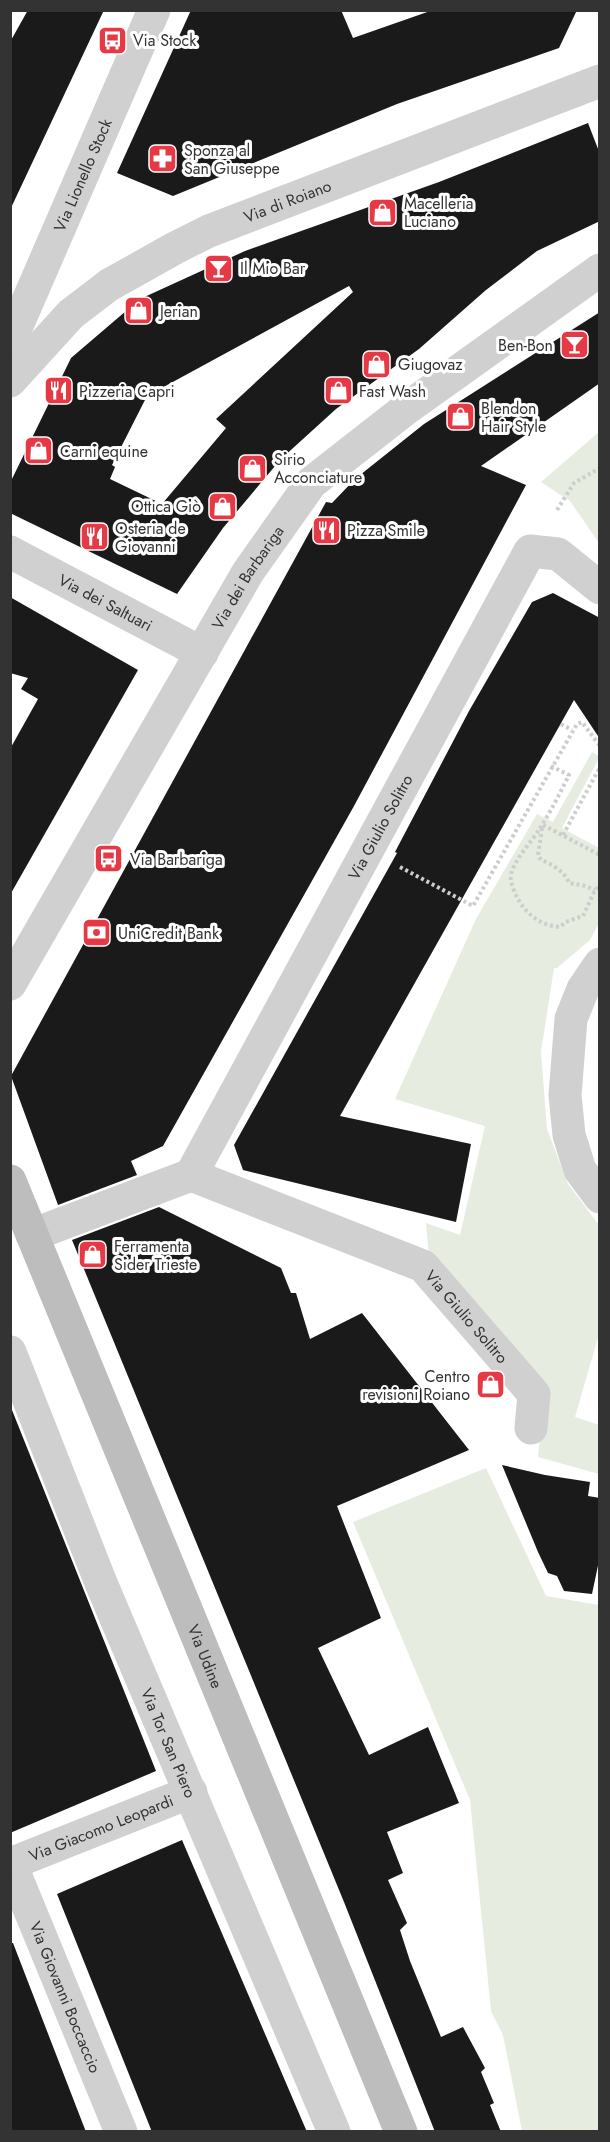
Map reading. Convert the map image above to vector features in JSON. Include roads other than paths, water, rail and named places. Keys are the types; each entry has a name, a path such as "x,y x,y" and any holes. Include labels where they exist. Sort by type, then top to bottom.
{"main road":[{"name":"Via Udine","path":"10,1181 401,2132"}],"street":[{"name":"Via Lionello Stock","path":"10,342 154,10"},
{"name":"Via di Roiano","path":"10,381 72,314 109,285 175,248 209,231 600,81"},
{"name":"Via dei Barbariga","path":"10,984 248,572 311,483 407,408 600,270"},
{"name":"Via Giulio Solitro","path":"531,1428 534,1394 423,1266 191,1175 530,551 558,554 600,588"},
{"name":"Via dei Saltuari","path":"10,552 202,653"},
{"path":"600,964 583,989 571,1019 565,1095 568,1135 571,1144 580,1170 600,1197"},
{"path":"33,1235 191,1175"},
{"name":"Via Tor San Piero","path":"10,1352 17,1387 334,2132"},
{"name":"Via Giacomo Leopardi","path":"11,1863 191,1792"},
{"name":"Via Giovanni Boccaccio","path":"11,1863 121,2132"}],"place":[{"name":"Via Stock","path":"112,40"},
{"name":"Sponza al San Giuseppe","path":"163,159"},
{"name":"Macelleria Luciano","path":"383,212"},
{"name":"Il Mio Bar","path":"219,268"},
{"name":"Jerian","path":"139,311"},
{"name":"Ben-Bon","path":"574,345"},
{"name":"Giugovaz","path":"377,364"},
{"name":"Pizzeria Capri","path":"58,391"},
{"name":"Fast Wash","path":"338,391"},
{"name":"Blendon Hair Style","path":"460,417"},
{"name":"Carni equine","path":"39,451"},
{"name":"Sirio Acconciature","path":"253,468"},
{"name":"Ottica Giò","path":"222,506"},
{"name":"Pizza Smile","path":"326,530"},
{"name":"Osteria de Giovanni","path":"94,537"},
{"name":"Via Barbariga","path":"109,859"},
{"name":"UniCredit Bank","path":"97,933"},
{"name":"Ferramenta Sider Trieste","path":"93,1255"},
{"name":"Centro revisioni Roiano","path":"491,1385"}]}
